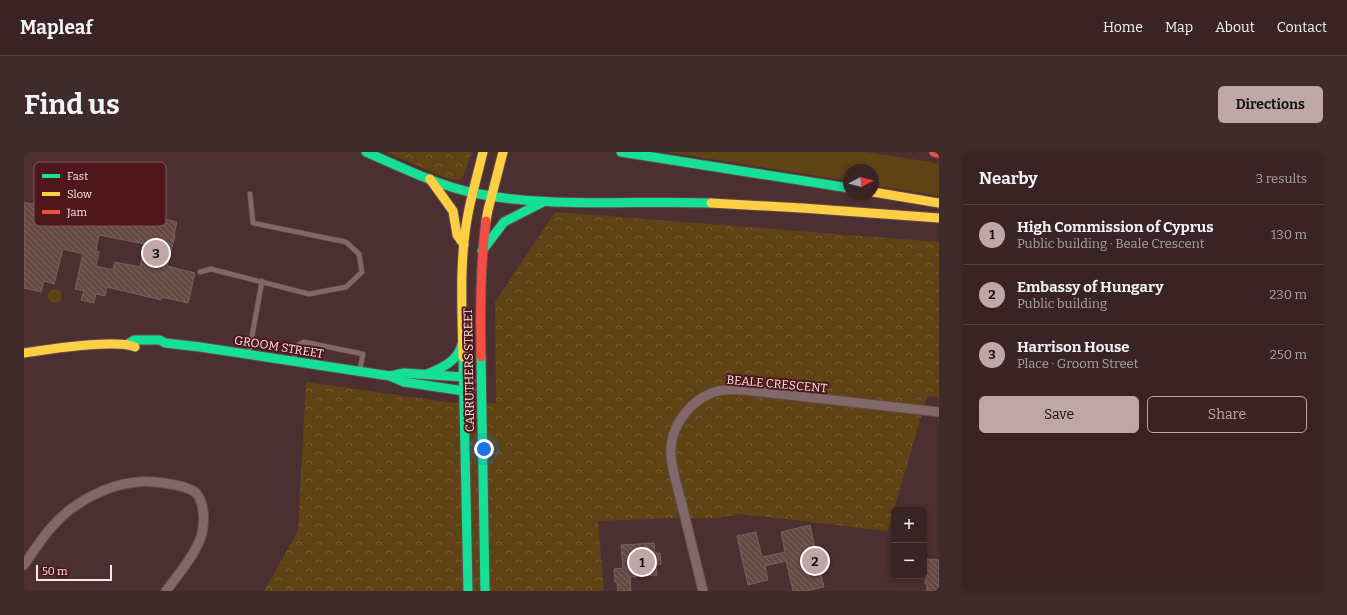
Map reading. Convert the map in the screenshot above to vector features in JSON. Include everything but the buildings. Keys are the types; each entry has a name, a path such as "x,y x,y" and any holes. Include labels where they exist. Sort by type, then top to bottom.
{"main road":[{"path":"366,152 430,179 473,194 491,197 544,202 672,202 766,206 939,218"},
{"name":"CARRUTHERS STREET","path":"485,591 480,305 482,251 488,210 503,152"},
{"path":"621,152 843,187"},
{"path":"934,152 939,153"},
{"name":"CARRUTHERS STREET","path":"468,591 461,283 468,214 482,156"},
{"path":"430,179 453,211 457,234 464,245"},
{"path":"879,193 939,203"},
{"path":"482,251 504,222 544,202"},
{"name":"GROOM STREET","path":"24,353 77,345 128,344 134,340 160,340 165,344 200,347 360,371 390,376 404,382 464,391 481,386"},
{"path":"425,374 436,370 452,359 459,353 462,343"},
{"name":"GROOM STREET","path":"390,376 404,372 463,377 481,386"}],"street":[{"name":"BEALE CRESCENT","path":"703,591 677,486 671,454 673,439 679,421 692,405 706,395 724,390 753,391 939,412"},
{"path":"24,565 55,523 76,505 97,493 137,482 173,484 195,492 201,501 203,519 201,537 189,559 166,591"}],"lane":[{"path":"200,272 210,269 309,294 346,287 362,272 359,254 346,242 253,222 250,194"},
{"path":"249,354 262,281"},
{"path":"292,362 298,345 304,342 363,354 360,371"}],"green space":[{"path":"386,152 472,152 463,177 457,180 448,179"},
{"path":"667,152 866,152 939,164 939,196 879,186 879,164 843,164 843,180"},
{"path":"555,212 939,242 939,397 927,396 895,507 891,507 891,521 888,531 739,514 719,518 598,521 604,591 264,591 298,531 306,382 453,403 496,403 495,302"},
{"path":"52,289 58,289 62,293 62,299 58,303 52,303 48,299 48,293"}],"traffic: fast":[{"path":"366,152 419,175 460,190 503,198 533,201 592,203 711,203"},
{"path":"621,152 843,187"},
{"path":"482,251 504,222 543,202"},
{"path":"128,344 134,340 160,340 165,343 390,376 404,382 464,391 471,389"},
{"path":"427,374 449,363 457,355 462,344"},
{"path":"463,357 468,591"},
{"path":"481,357 485,591"},
{"path":"390,376 404,373 463,377 471,381"}],"traffic: slow":[{"path":"463,357 463,249 468,214 483,152"},
{"path":"486,221 503,152"},
{"path":"430,179 453,211 457,235 464,245"},
{"path":"879,193 939,203"},
{"path":"711,203 939,218"},
{"path":"24,353 97,344 122,344 135,347"}],"traffic: jam":[{"path":"934,152 939,153"},
{"path":"481,357 481,289 486,221"}],"place":[{"name":"Harrison House","path":"156,253"},
{"name":"Embassy of Hungary","path":"815,561"},
{"name":"High Commission of Cyprus","path":"642,562"}]}
